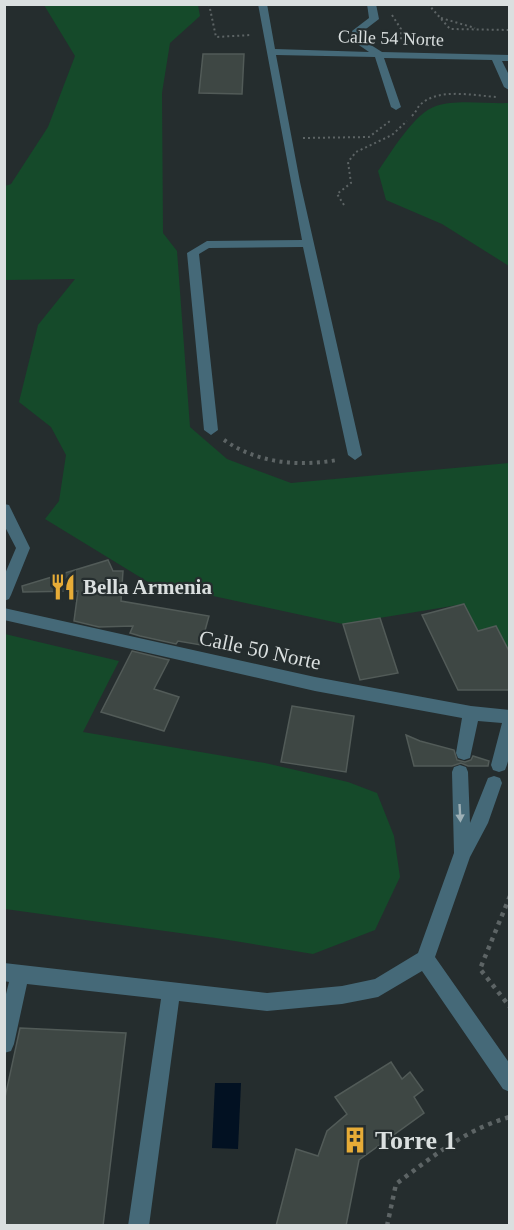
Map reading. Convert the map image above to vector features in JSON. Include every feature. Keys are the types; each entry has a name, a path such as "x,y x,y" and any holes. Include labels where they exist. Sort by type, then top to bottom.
{"street":[{"path":"262,4 287,138 355,455"},
{"path":"370,4 374,19 357,31 359,41 378,53 396,107"},
{"name":"Calle 54 Norte","path":"272,51 510,58"},
{"path":"496,58 509,87"},
{"path":"211,430 193,253 207,245 309,243"},
{"path":"4,509 23,548 4,596"},
{"name":"Calle 50 Norte","path":"4,614 304,681 471,713 510,717"},
{"path":"464,753 471,713"},
{"path":"499,765 510,724"},
{"path":"460,772 462,854"},
{"path":"4,1044 12,974 267,1002 342,995 378,988 425,959 462,854 479,823 494,783"},
{"path":"425,959 510,1082"},
{"path":"138,1226 171,992"}],"path":[{"path":"209,4 216,37 269,34"},
{"path":"428,4 450,28 510,30"},
{"path":"387,13 393,16 401,29 401,54"},
{"path":"441,18 481,29"},
{"path":"344,205 337,194 351,183 348,162 356,152 392,135 426,99 447,95 499,97"},
{"path":"287,138 369,137 390,122 396,107"},
{"path":"211,430 235,449 288,464 328,462 355,455"},
{"path":"510,896 480,969 510,1007"},
{"path":"387,1226 396,1184 437,1154 489,1121 510,1117"}],"green space":[{"path":"44,5 198,5 200,16 170,43 162,93 163,233 177,251 190,427 227,459 291,483 509,463 509,653 478,631 464,604 343,624 148,582 45,519 59,501 66,455 51,427 19,402 38,325 75,279 5,280 5,186 11,184 48,127 75,56"},
{"path":"452,103 510,103 509,266 442,224 386,200 378,171 411,125 428,110"},
{"path":"5,634 119,661 83,732 265,763 348,782 377,793 394,836 400,877 375,930 313,954 216,938 5,909"}],"water":[{"path":"215,1083 241,1083 238,1149 212,1148"}],"building":[{"path":"203,54 244,54 242,94 199,93"},
{"path":"108,560 113,571 123,571 121,601 209,616 201,645 178,641 176,644 140,636 130,633 133,626 99,627 74,621 78,591 23,592 22,586"},
{"path":"464,604 478,631 496,626 510,653 510,690 458,690 422,615"},
{"path":"380,618 398,673 360,680 343,624"},
{"path":"132,651 169,660 154,689 179,697 164,731 101,712"},
{"path":"292,706 354,716 346,772 281,762"},
{"path":"406,735 454,750 457,760 465,762 471,760 473,756 489,761 488,766 468,766 461,763 452,766 414,766"},
{"path":"20,1028 126,1033 103,1226 4,1226 4,1102"},
{"name":"Torre 1","path":"391,1062 402,1079 410,1072 423,1090 414,1097 424,1113 359,1160 346,1226 276,1226 296,1149 318,1156 327,1131 347,1114 335,1097"}],"place":[{"name":"Bella Armenia","path":"63,587"},
{"name":"Torre 1","path":"355,1140"}]}
